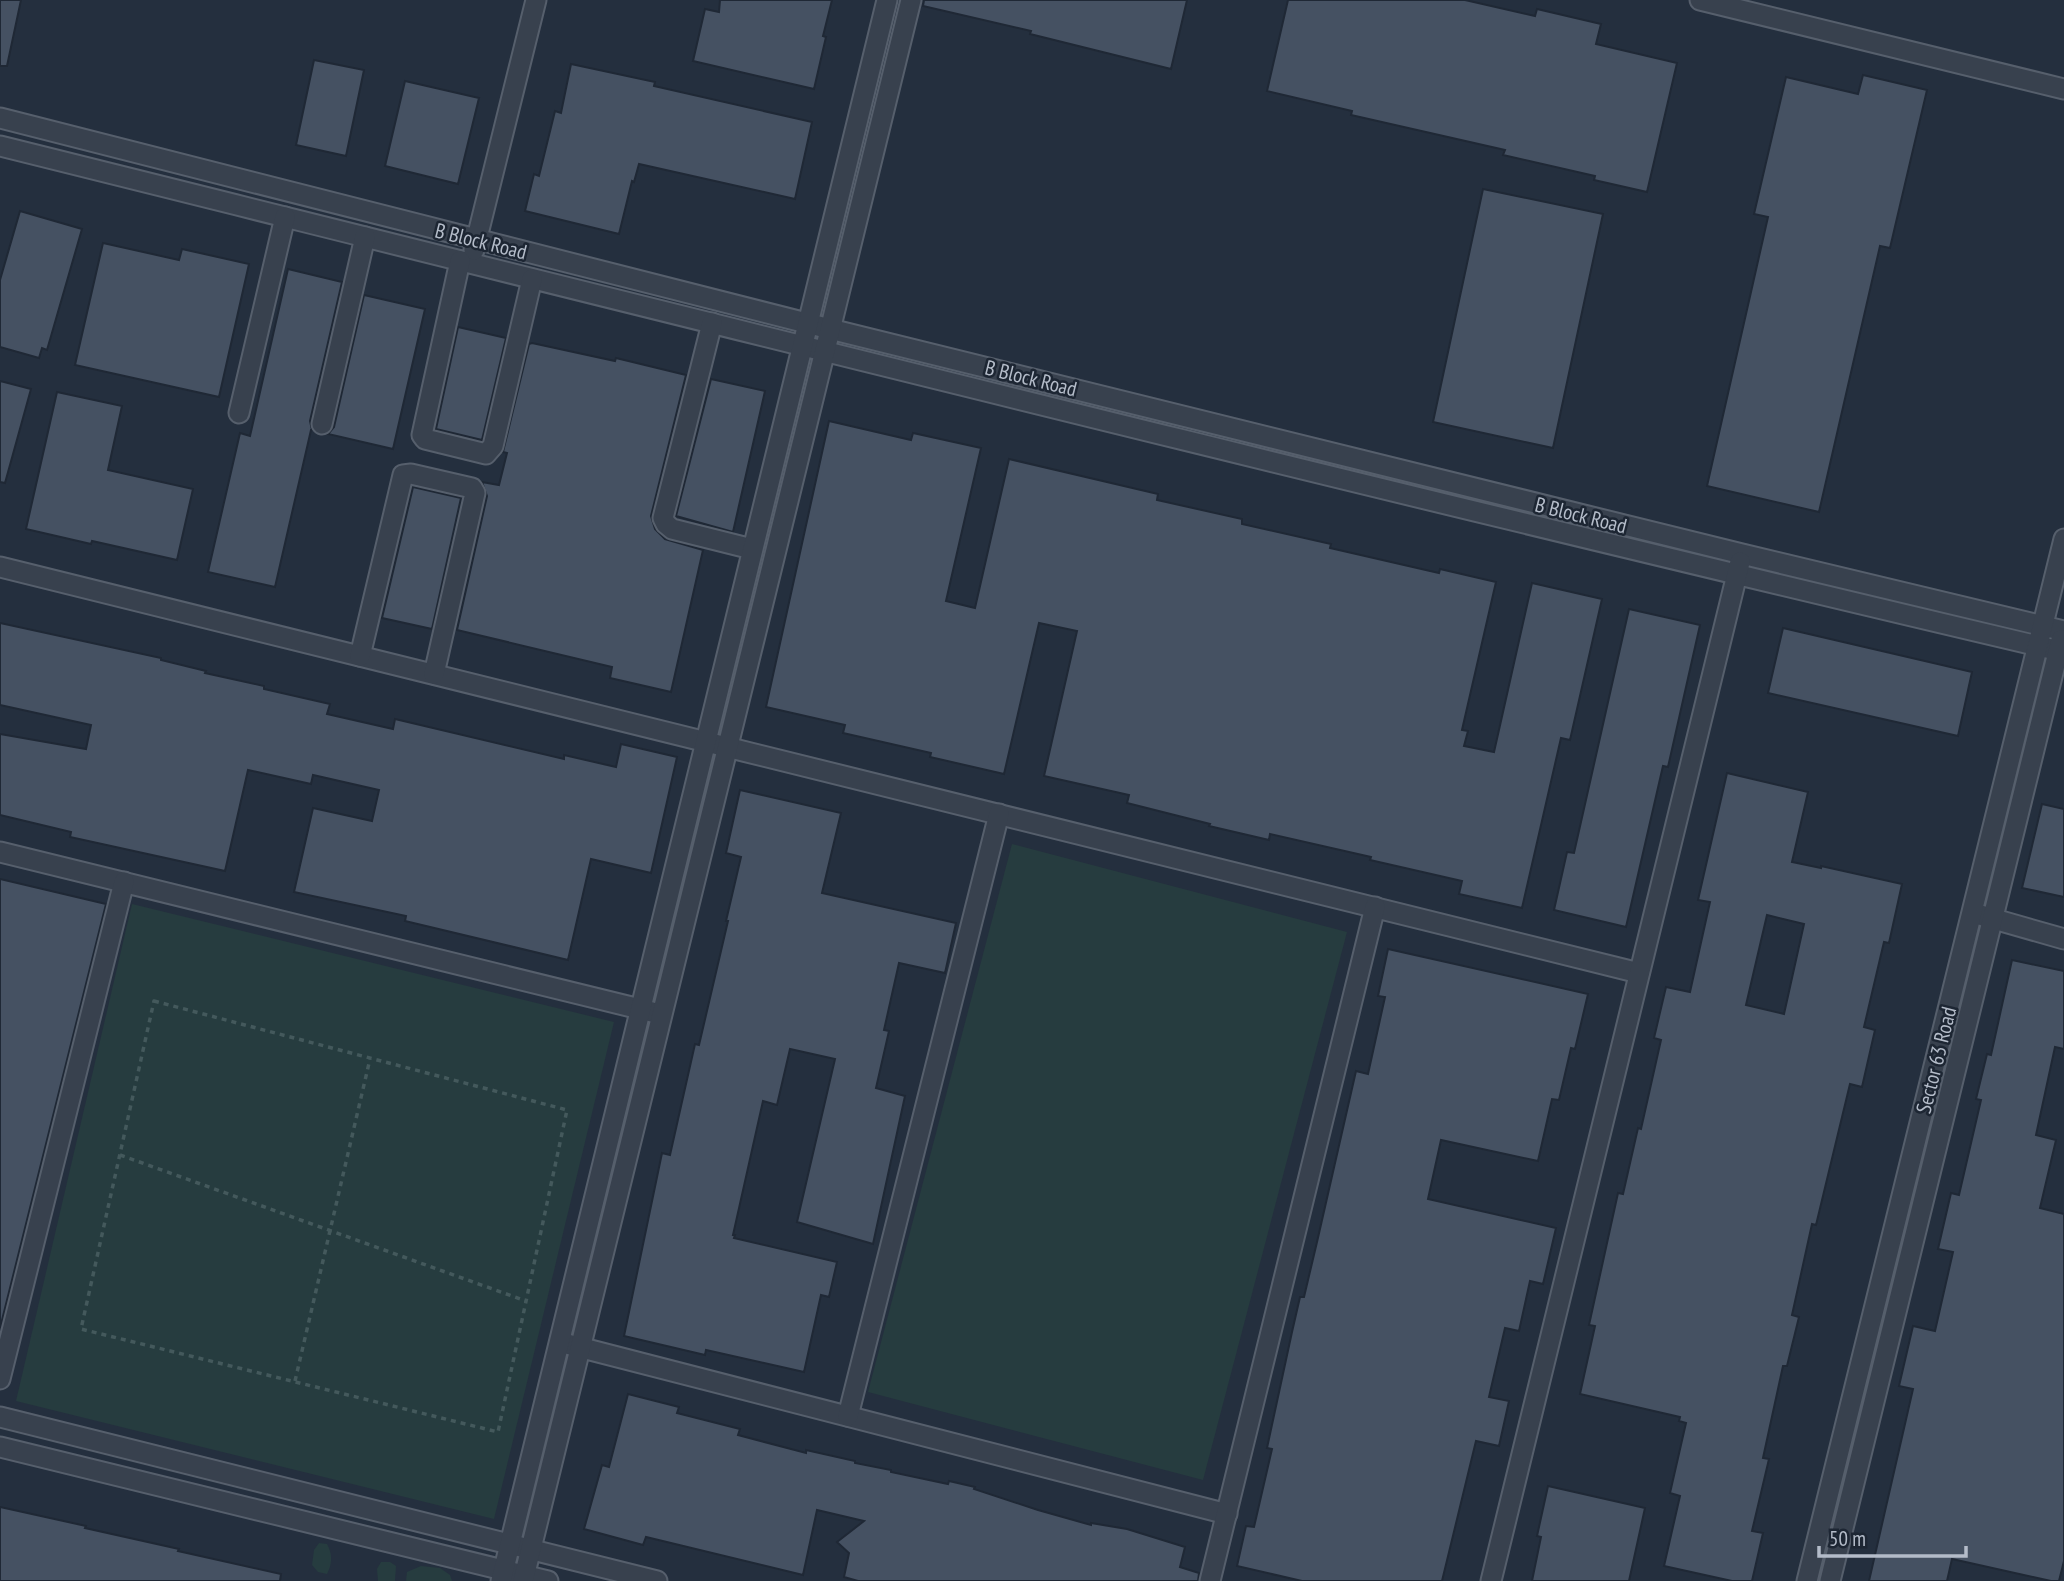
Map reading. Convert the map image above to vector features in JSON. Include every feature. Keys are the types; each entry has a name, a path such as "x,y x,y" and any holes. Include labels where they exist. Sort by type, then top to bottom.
{"street":[{"path":"532,279 493,446 486,454 425,439 422,435 465,262 477,240 536,0"},
{"path":"502,1576 887,0"},
{"path":"523,1578 911,0"},
{"path":"1700,0 2064,89"},
{"name":"B Block Road","path":"0,118 830,329 1742,554 2064,630"},
{"name":"B Block Road","path":"0,146 824,352 1737,575 2061,651"},
{"path":"239,413 285,217"},
{"path":"322,424 365,237"},
{"path":"712,324 663,518 672,529 752,549"},
{"path":"360,656 403,475 411,474 462,485 472,488 475,493 434,674"},
{"name":"Sector 63 Road","path":"1807,1581 2064,539"},
{"path":"1491,1581 1742,554"},
{"path":"0,567 1639,973"},
{"name":"Sector 63 Road","path":"1830,1581 2061,651 2064,630"},
{"path":"848,1416 999,814"},
{"path":"0,852 662,1014"},
{"path":"0,1379 124,882"},
{"path":"1210,1581 1375,907"},
{"path":"1972,914 2064,939"},
{"path":"560,1342 1227,1514"},
{"path":"0,1417 657,1581"},
{"path":"0,1447 502,1576 548,1581"}],"path":[{"path":"154,1001 370,1058 568,1110 498,1432 81,1329 154,1001"},
{"path":"295,1381 370,1058"},
{"path":"120,1154 526,1301"}],"green space":[{"path":"1012,844 1347,932 1203,1480 868,1392"},
{"path":"132,904 614,1022 494,1519 16,1401"},
{"path":"319,1543 327,1544 330,1552 331,1563 327,1574 318,1572 312,1565 314,1550"},
{"path":"381,1562 390,1562 396,1566 395,1581 378,1581 377,1569"},
{"path":"421,1566 440,1568 450,1575 452,1581 406,1581 407,1572"}],"building":[{"path":"0,0 21,0 7,66 0,66"},
{"path":"720,0 832,0 814,89 693,61 705,9 719,12"},
{"path":"924,0 1187,0 1171,69 1030,34 1031,31 923,6"},
{"path":"1288,0 1465,0 1535,16 1537,9 1601,24 1596,44 1677,63 1647,192 1594,180 1595,176 1503,155 1505,150 1351,115 1352,111 1267,91"},
{"path":"314,60 364,70 346,156 296,145"},
{"path":"571,64 655,82 654,86 812,122 795,199 639,164 619,234 525,211 534,174 539,176 555,111 561,113"},
{"path":"1863,75 1927,90 1890,248 1880,246 1819,512 1707,486 1768,217 1754,214 1786,77 1858,94"},
{"path":"405,81 479,98 458,184 385,166"},
{"path":"1483,189 1603,214 1553,448 1433,422"},
{"path":"20,211 82,229 47,350 42,348 39,358 0,347 0,280"},
{"path":"103,243 179,260 182,249 249,264 219,397 75,365"},
{"path":"288,269 342,282 310,421 312,430 275,587 208,572 240,433 250,436"},
{"path":"364,295 425,309 393,449 328,434 334,427"},
{"path":"458,327 506,338 482,440 436,429"},
{"path":"529,344 615,361 616,358 686,375 651,516 655,529 665,539 703,550 671,692 610,678 612,667 457,630 487,496 482,482 499,485 507,453 503,452"},
{"path":"711,379 765,391 733,532 676,516"},
{"path":"0,381 31,389 5,483 0,482"},
{"path":"57,392 122,406 108,470 193,489 177,560 26,529"},
{"path":"829,421 911,440 913,433 981,448 946,601 975,608 1009,459 1158,494 1157,500 1242,519 1242,524 1331,544 1330,548 1439,573 1440,569 1496,582 1462,730 1468,731 1464,746 1494,752 1532,583 1602,599 1570,740 1561,738 1522,908 1459,894 1462,881 1270,834 1269,840 1209,826 1210,824 1127,803 1129,795 1044,776 1077,631 1039,623 1004,774 930,757 931,753 843,733 845,725 766,707"},
{"path":"413,487 461,498 432,629 382,618"},
{"path":"1629,609 1700,625 1668,767 1663,766 1626,927 1554,910 1567,852 1574,853"},
{"path":"0,623 161,658 206,671 205,673 330,704 327,714 393,729 395,719 564,759 564,755 616,767 621,744 677,757 651,873 591,859 568,960 405,921 406,916 294,892 313,808 372,821 379,790 313,775 311,784 248,770 225,871 70,837 71,832 0,815 0,734 86,749 91,725 0,705"},
{"path":"1783,628 1972,672 1958,736 1768,693"},
{"path":"1727,773 1808,792 1792,862 1902,884 1889,943 1884,942 1864,1027 1875,1030 1862,1087 1850,1084 1816,1225 1812,1224 1792,1315 1799,1317 1787,1366 1783,1366 1763,1458 1769,1459 1752,1531 1763,1533 1752,1581 1732,1581 1664,1566 1680,1496 1670,1493 1686,1423 1679,1421 1680,1417 1580,1394 1595,1326 1589,1325 1618,1193 1623,1194 1661,1040 1654,1038 1666,987 1690,992 1710,902 1698,900","holes":["1767,915 1804,924 1784,1014 1746,1005"]},
{"path":"740,790 841,813 822,893 956,923 945,973 899,963 884,1030 889,1031 876,1088 905,1096 873,1244 797,1222 835,1059 790,1049 777,1105 763,1101 733,1235 734,1238 837,1262 829,1297 821,1295 804,1372 706,1350 705,1355 624,1336 662,1153 670,1155 695,1044 699,1045 728,921 741,857 726,853"},
{"path":"2042,804 2064,809 2064,897 2022,888"},
{"path":"0,879 106,904 0,1328"},
{"path":"1388,949 1588,994 1575,1049 1571,1048 1559,1100 1552,1099 1538,1161 1441,1140 1428,1199 1556,1228 1543,1284 1530,1281 1519,1331 1505,1328 1489,1397 1509,1401 1499,1446 1476,1441 1442,1581 1302,1581 1237,1566 1246,1526 1254,1527 1272,1449 1267,1448 1292,1332 1300,1297 1304,1297 1356,1071 1368,1074 1385,997 1378,996"},
{"path":"2012,960 2064,971 2064,1049 2055,1047 2036,1135 2056,1140 2040,1208 2064,1214 2064,1561 2059,1581 1952,1559 1947,1581 1869,1581 1913,1389 1899,1386 1913,1326 1935,1331 1953,1252 1938,1249 1951,1193 1959,1195 1981,1100 1976,1099 1987,1054 1991,1055"},
{"path":"628,1394 679,1407 677,1413 740,1429 738,1435 806,1453 806,1450 855,1461 891,1472 975,1487 974,1489 1038,1510 1091,1525 1127,1529 1185,1547 1180,1567 1199,1573 1198,1581 858,1581 844,1577 849,1553 837,1542 864,1521 817,1510 803,1575 646,1537 643,1545 584,1529 602,1465 609,1467"},
{"path":"1548,1486 1645,1508 1629,1581 1532,1581 1541,1537 1537,1536"},
{"path":"0,1507 281,1574 280,1581 0,1581"}]}
